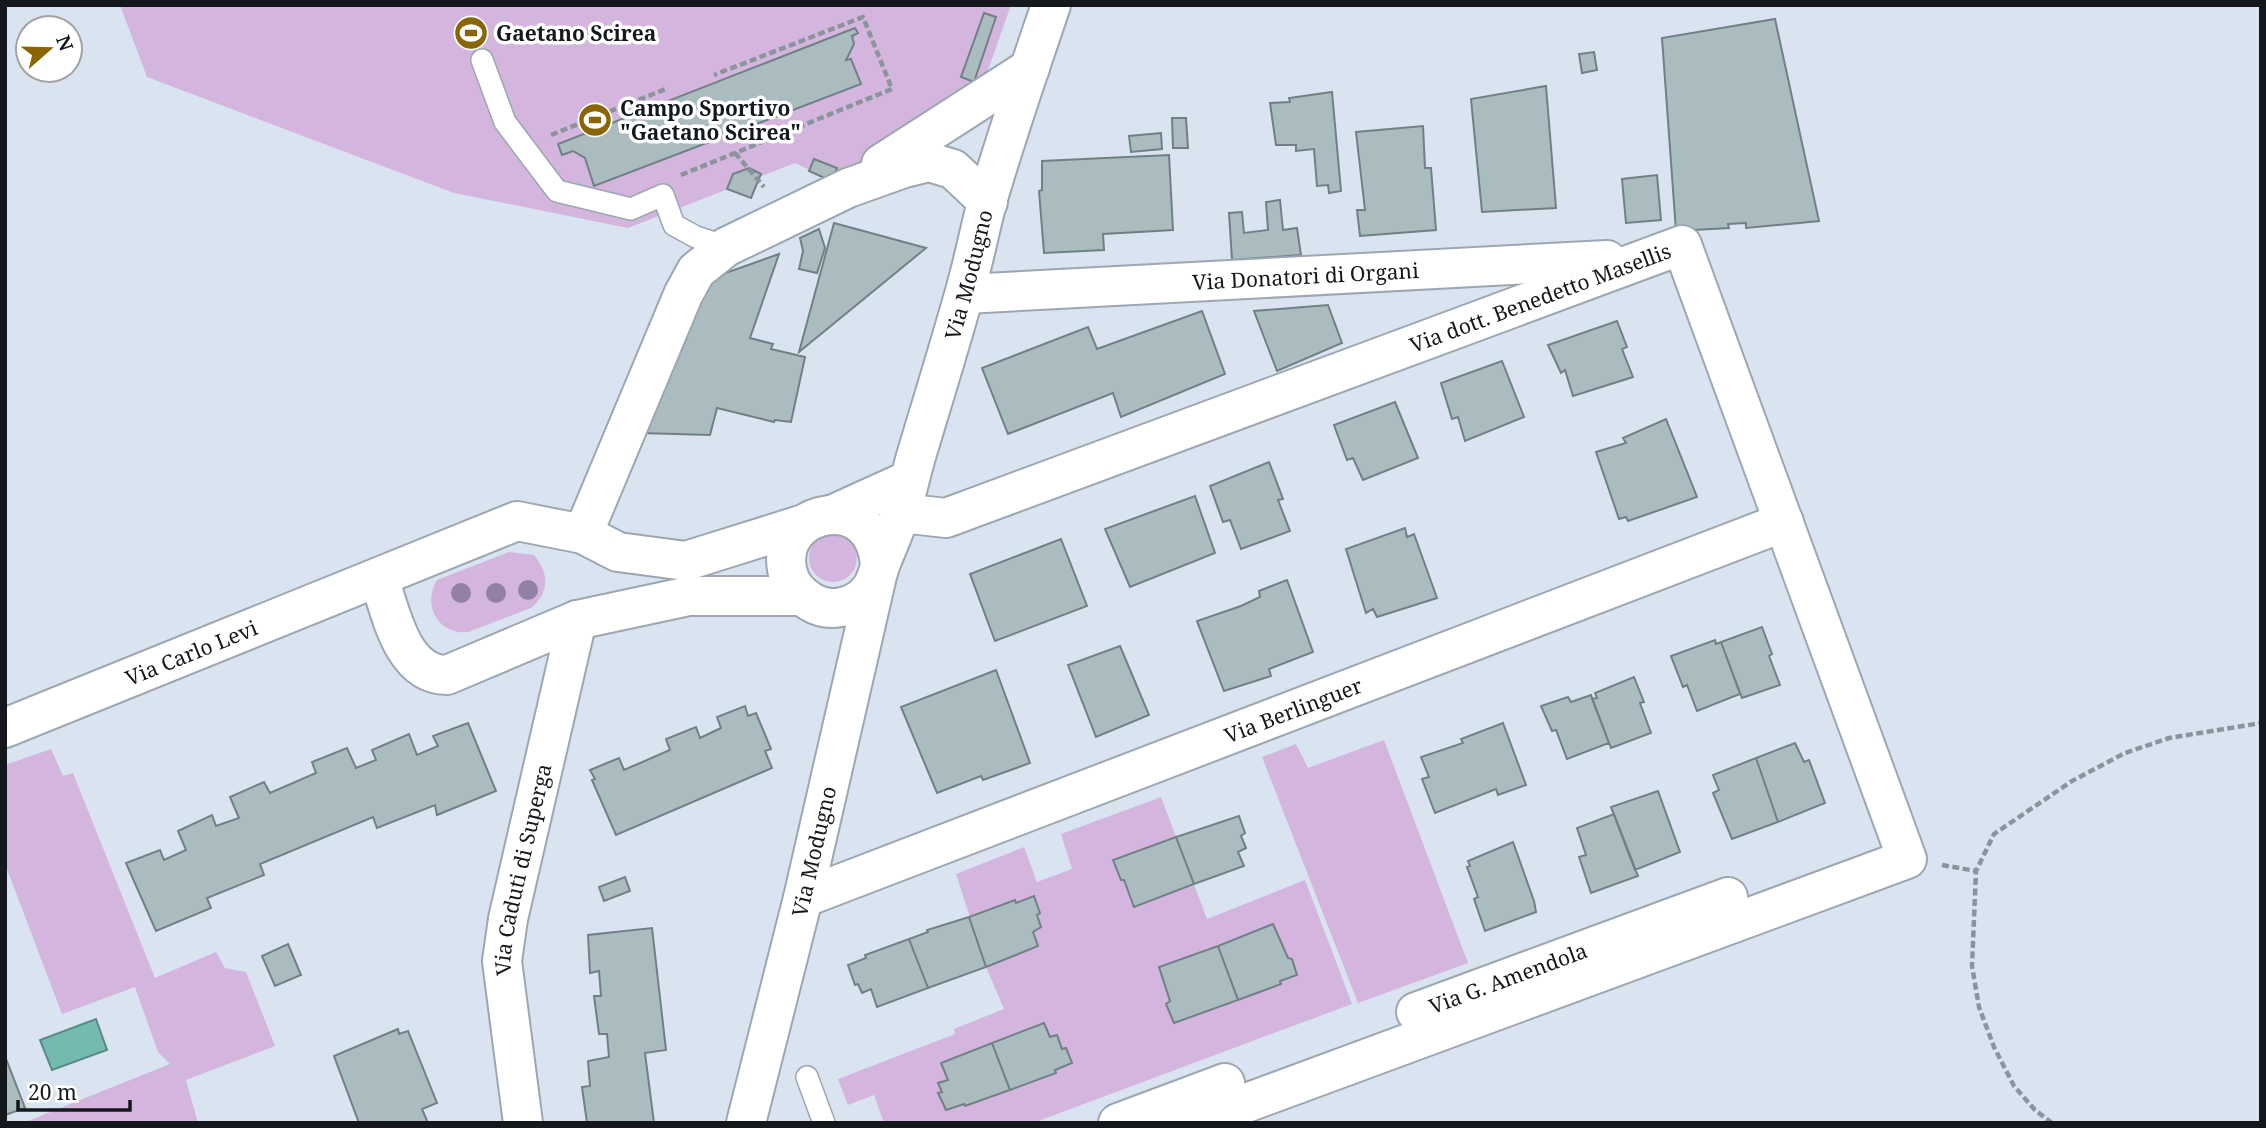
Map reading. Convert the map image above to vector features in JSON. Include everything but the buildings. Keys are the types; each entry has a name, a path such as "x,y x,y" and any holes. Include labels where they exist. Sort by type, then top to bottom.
{"street":[{"name":"Via Modugno","path":"746,1123 803,898 878,573 905,496 965,294 988,202 1051,5"},
{"path":"848,188 887,159 1030,68"},
{"path":"583,534 682,295 696,271 726,247 848,188 929,162 953,169 988,202"},
{"name":"Via Donatori di Organi","path":"965,294 1665,252"},
{"name":"Via dott. Benedetto Masellis","path":"905,496 946,519 1665,252 1784,522 1902,847"},
{"name":"Via Carlo Levi","path":"5,728 517,521 583,534 618,552 686,561 819,519 905,496"},
{"path":"379,578 406,652 421,668 434,675 447,675 577,620 689,596 815,602 844,607 858,602 869,592 878,573 879,551 864,526 850,517 819,519 793,536 787,551 786,568 791,583 815,602 846,639 855,674"},
{"name":"Via Berlinguer","path":"803,898 1784,522"},
{"name":"Via Caduti di Superga","path":"523,1123 502,961 508,919 577,620"},
{"name":"Via G. Amendola","path":"1118,1123 1276,1077 1902,847"},
{"path":"1192,1123 1276,1077"}],"lane":[{"path":"482,60 505,122 557,191 631,209 663,195 674,225 696,237 726,247"},
{"path":"807,1077 824,1123"}],"path":[{"path":"676,177 892,89 863,17 714,75"},
{"path":"545,137 668,88"},
{"path":"2052,1123 2035,1110 2014,1086 1994,1047 1979,1007 1972,967 1976,871 1994,834 2072,781 2125,753 2169,738 2261,723"}],"shaded area":[{"name":"Campo Sportivo \"Gaetano Scirea\"","path":"120,5 1011,5 983,84 837,183 795,163 628,228 454,193 147,77"},
{"path":"833,534 850,541 857,558 850,575 833,582 816,575 809,558 816,541"},
{"path":"509,552 534,555 543,569 544,589 537,602 531,608 468,632 448,629 441,623 432,608 431,599 437,580"},
{"path":"1384,740 1468,963 1358,1003 1262,757 1296,744 1308,768"},
{"path":"51,749 63,776 73,773 155,978 216,952 225,968 246,972 275,1046 186,1080 198,1123 23,1123 170,1064 158,1052 135,987 62,1014 5,864 5,765"},
{"path":"1161,797 1207,919 1305,880 1352,1004 1033,1123 884,1123 874,1095 848,1105 838,1079 955,1034 954,1029 1004,1009 986,967 956,874 1024,847 1037,882 1072,869 1061,834"},
{"path":"96,1019 107,1050 52,1070 40,1040"}],"place":[{"name":"Gaetano Scirea","path":"471,33"},
{"name":"Campo Sportivo \"Gaetano Scirea\"","path":"595,120"}]}
